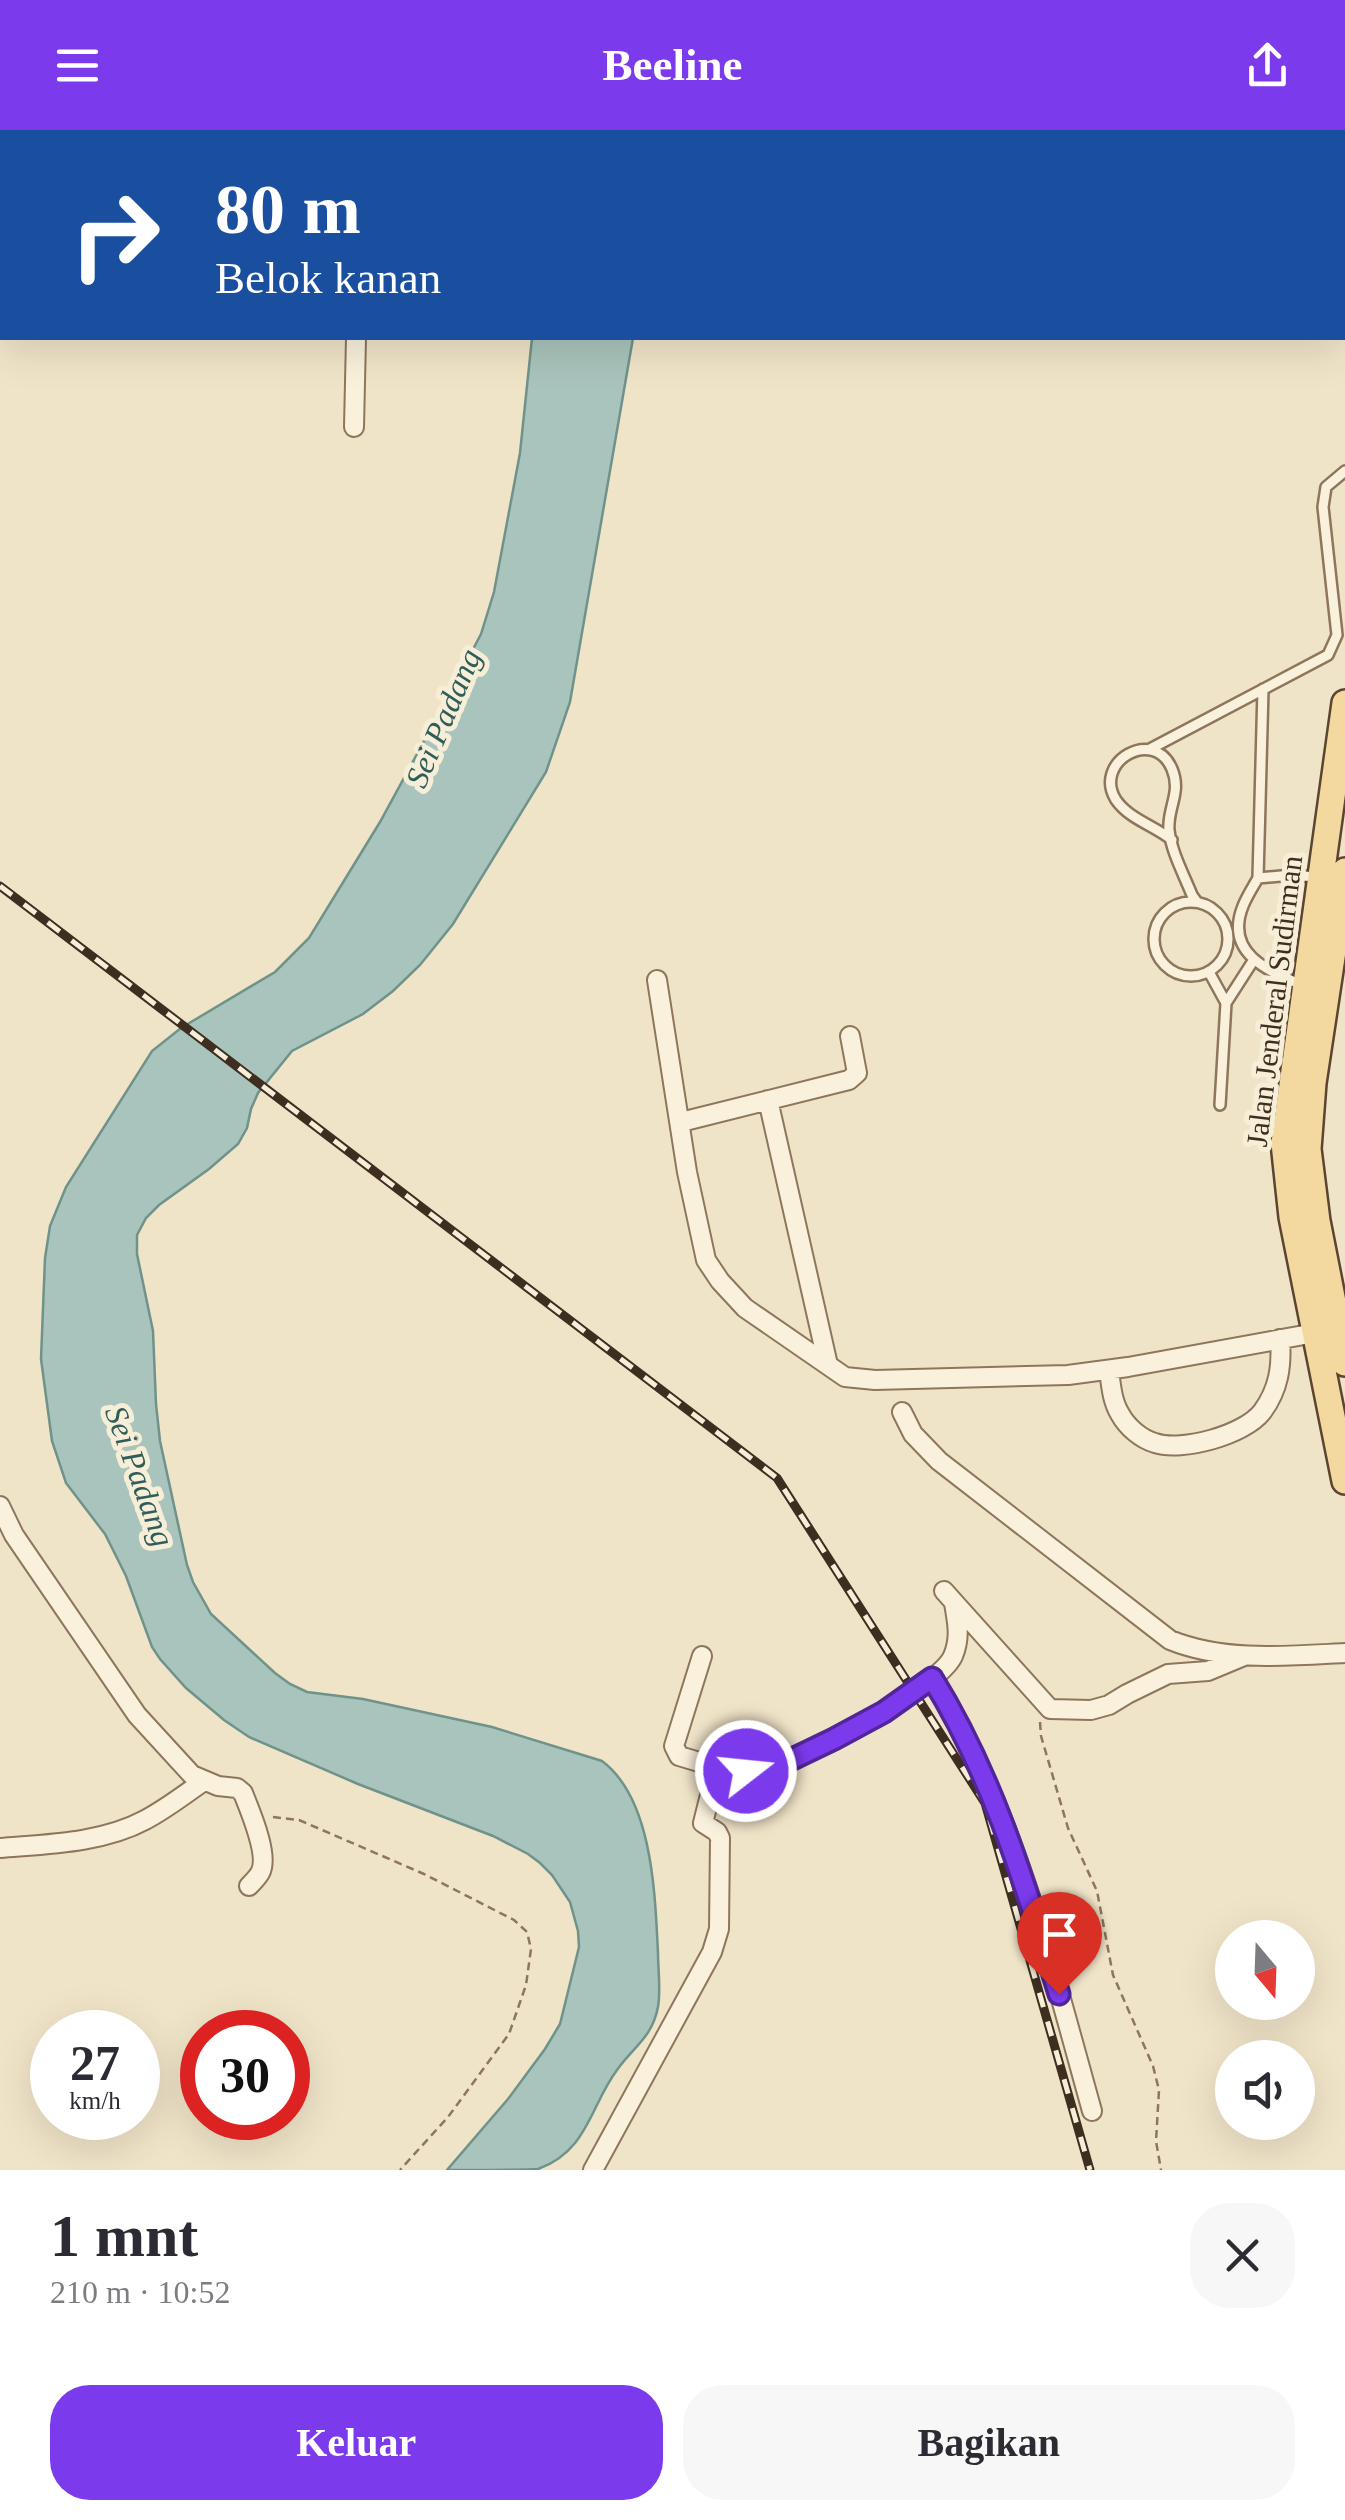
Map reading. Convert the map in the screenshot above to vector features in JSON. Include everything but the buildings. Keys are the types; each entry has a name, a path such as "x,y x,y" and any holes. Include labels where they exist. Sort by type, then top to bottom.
{"main road":[{"name":"Jalan Jenderal Sudirman","path":"1344,1347 1317,1221 1308,1149 1336,876 1345,704"},
{"name":"Jalan Jenderal Sudirman","path":"1336,876 1306,986 1284,1143 1292,1217 1345,1481"}],"street":[{"path":"354,427 356,340"},
{"path":"657,980 706,1260 745,1308 845,1377 875,1380 1068,1375 1315,1333"},
{"path":"680,1122 849,1080 857,1074 850,1036"},
{"path":"768,1100 828,1365"},
{"path":"1109,1370 1121,1417 1136,1433 1166,1446 1208,1440 1242,1429 1261,1414 1282,1365 1280,1339"},
{"path":"902,1412 913,1434 939,1462 1170,1640 1194,1650 1345,1653"},
{"path":"0,1506 7,1537 137,1715 192,1775 243,1793 263,1864 249,1886"},
{"path":"713,1778 780,1765 884,1712 932,1678 952,1661 960,1636 949,1596 1050,1709 1091,1710 1109,1706 1168,1674 1208,1671 1248,1654"},
{"path":"593,2170 720,1929 720,1838 718,1832 703,1823 713,1778 710,1766 678,1756 674,1746 702,1656"},
{"path":"932,1678 976,1758 998,1808 1059,1994 1092,2111"},
{"path":"0,1848 64,1843 131,1826 204,1781"}],"lane":[{"path":"1172,840 1127,811 1116,799 1111,786 1118,760 1150,750 1328,655 1338,635 1324,507 1326,487 1345,472"},
{"path":"1238,931 1242,908 1258,878 1263,689"},
{"path":"1150,750 1163,755 1172,767 1176,782 1169,820 1172,840 1197,902"},
{"path":"1258,878 1336,876"},
{"path":"1224,920 1229,943 1219,965 1209,972 1182,975 1160,959 1154,946 1154,932 1160,919 1182,903 1197,902 1212,908 1238,931 1253,961 1306,986"},
{"path":"1220,1105 1226,1003 1253,961"},
{"path":"1209,972 1226,1003"}],"path":[{"path":"1050,1709 1040,1725 1062,1809 1097,1892 1112,1975 1153,2066 1159,2090 1156,2141 1161,2170"},
{"path":"251,1815 299,1820 424,1874 514,1920 527,1932 531,1949 526,1985 509,2034 448,2118 400,2170"}],"water":[{"name":"Sei Padang","path":"532,340 633,340 570,702 546,772 453,924 420,965 363,1014 292,1051 258,1093 238,1144 159,1205 137,1235 137,1254 153,1331 160,1441 187,1565 211,1614 275,1673 307,1692 363,1699 492,1727 602,1761 619,1778 641,1823 652,1877 658,1953 659,2000 651,2027 617,2070 578,2139 555,2161 538,2169 447,2170 508,2099 560,2024 579,1947 570,1902 540,1863 493,1836 249,1737 186,1688 160,1659 126,1576 105,1534 66,1483 52,1441 41,1359 45,1258 50,1226 66,1187 152,1051 181,1028 275,972 309,938 380,822 481,634 494,592 520,453"}],"railway":[{"path":"0,886 777,1478 985,1803 1090,2170"}],"route":[{"path":"746,1771 780,1765 834,1739 884,1712 932,1678 950,1706 998,1808 1059,1994"}]}
